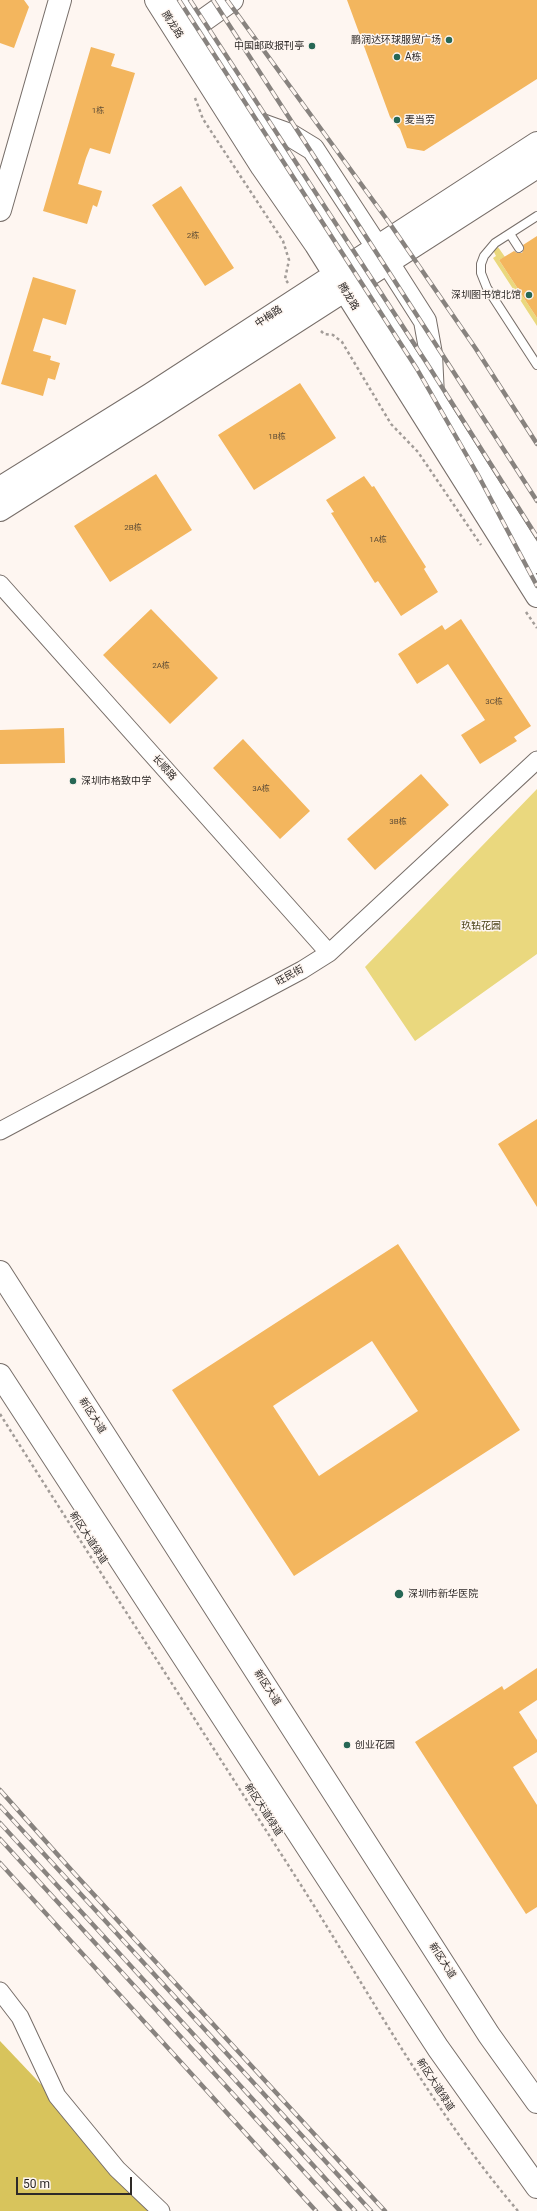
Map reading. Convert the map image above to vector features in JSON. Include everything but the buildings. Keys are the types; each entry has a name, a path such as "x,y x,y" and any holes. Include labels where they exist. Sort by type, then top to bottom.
{"main road":[{"path":"0,210 60,0"},
{"name":"腾龙路","path":"156,0 253,131"},
{"name":"腾龙路","path":"176,0 194,27 253,131 347,278 537,596"},
{"path":"194,27 232,0"},
{"path":"253,131 290,135 312,148 425,321 431,354 433,397"},
{"name":"中梅路","path":"0,510 382,255 537,143"},
{"name":"中梅路","path":"382,255 537,166"},
{"name":"腾龙路","path":"347,278 433,397 537,562"},
{"name":"中梅路","path":"0,488 151,394 347,278"},
{"path":"512,522 537,541"},
{"name":"新区大道","path":"0,1272 489,2035 518,2073 537,2102"},
{"path":"0,1375 438,2048 537,2187"},
{"path":"518,2073 537,2082"}],"street":[{"name":"长顺路","path":"0,584 329,952"},
{"name":"旺民街","path":"0,1131 302,970 329,952 537,760"},
{"path":"0,1991 20,2017 57,2096 117,2169 161,2211"}],"lane":[{"path":"537,216 488,249 481,264 481,273 487,288 537,366"},
{"path":"510,234 519,248"}],"path":[{"path":"204,119 283,241 289,260 285,279 288,283"},
{"path":"321,331 324,334 333,336 342,342 391,424 418,452 464,519"},
{"name":"新区大道绿道","path":"0,1414 303,1889 427,2089 469,2151 518,2211"}],"green space":[{"path":"498,247 505,257 499,260 537,318 537,326 493,258 496,256 493,250"},
{"name":"玖钻花园","path":"537,789 537,954 415,1041 365,967"}],"shaded area":[{"path":"0,2041 161,2211 0,2211"}],"railway":[{"path":"179,0 417,369 478,475 537,586"},
{"path":"190,0 426,362 537,537"},
{"path":"213,0 537,501"},
{"path":"227,0 388,221 476,349 537,444"},
{"path":"0,1790 74,1873 385,2211"},
{"path":"0,1806 371,2211"},
{"path":"0,1823 355,2211"},
{"path":"0,1839 340,2211"},
{"path":"0,1863 316,2211"}],"place":[{"name":"鹏润达环球服贸广场","path":"449,40"},
{"name":"中国邮政报刊亭","path":"312,46"},
{"name":"A栋","path":"397,57"},
{"name":"麦当劳","path":"397,120"},
{"name":"深圳图书馆北馆","path":"529,295"},
{"name":"深圳市格致中学","path":"73,781"},
{"name":"深圳市新华医院","path":"399,1594"},
{"name":"创业花园","path":"347,1745"}]}
